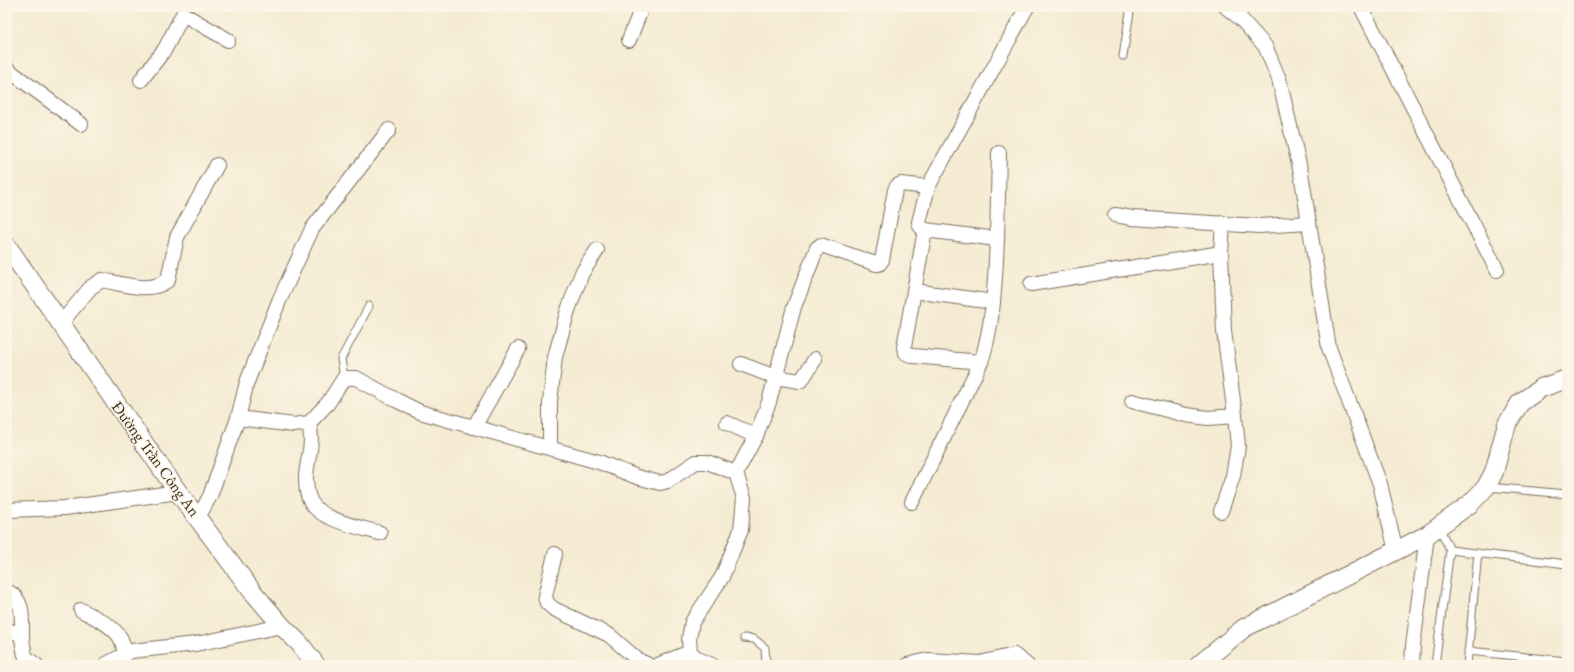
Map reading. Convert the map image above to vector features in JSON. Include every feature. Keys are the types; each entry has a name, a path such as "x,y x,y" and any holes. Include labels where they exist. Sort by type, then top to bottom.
{"street":[{"path":"629,40 642,7"},
{"path":"997,239 925,230 920,226 919,222 928,187 1027,7"},
{"path":"1226,7 1241,19 1265,46 1279,79 1301,173 1330,348 1380,484 1396,550"},
{"path":"1361,7 1497,270"},
{"path":"141,80 165,49 181,9 228,40"},
{"path":"7,69 80,124"},
{"path":"198,518 210,496 238,418 248,382 279,300 312,229 389,130"},
{"path":"912,502 982,362 985,352 993,302 997,239 999,153"},
{"path":"61,323 91,287 102,280 144,287 162,286 168,280 177,237 217,165"},
{"path":"712,665 698,659 690,652 689,639 692,622 722,577 741,530 744,498 736,472 756,436 769,402 794,307 818,246 821,245 876,264 880,264 897,186 901,184 928,187"},
{"path":"1115,214 1132,218 1259,226 1310,223"},
{"path":"1221,510 1233,476 1238,446 1236,416 1224,332 1221,253 1223,223"},
{"path":"925,230 904,347 906,353 913,356 982,362"},
{"name":"Đường Trần Công An","path":"7,246 134,431 178,492 252,591 282,626 300,644 316,665"},
{"path":"550,447 550,402 555,357 568,310 582,273 597,250"},
{"path":"1031,284 1221,253"},
{"path":"914,291 993,302"},
{"path":"474,427 518,350"},
{"path":"741,364 775,377 800,381 804,378 815,359"},
{"path":"238,418 294,425 309,423 328,403 344,378 356,378 420,412 550,447 598,462 637,477 660,483 668,481 696,462 707,462 736,472"},
{"path":"1199,665 1244,628 1433,531 1470,504 1486,486 1494,472 1507,424 1520,403 1541,388 1567,378"},
{"path":"1132,401 1186,415 1208,418 1236,416"},
{"path":"309,423 312,436 306,476 306,491 311,503 320,511 336,520 380,533"},
{"path":"727,423 756,436"},
{"path":"7,510 65,508 178,492"},
{"path":"1412,665 1413,646 1433,531"},
{"path":"555,554 545,596 547,603 554,609 609,635 638,660 648,665"},
{"path":"7,591 19,600 22,614 21,634 26,657 36,665"},
{"path":"81,610 104,623 114,631 121,640 126,654"},
{"path":"104,665 131,651 196,644 282,626"},
{"path":"7,630 21,634"},
{"path":"658,665 690,652"},
{"path":"907,665 928,660 980,663 1014,655 1027,665"}],"lane":[{"path":"1123,56 1132,7"},
{"path":"344,378 341,359 369,306"},
{"path":"1486,486 1567,494"},
{"path":"1433,531 1450,550 1567,564"},
{"path":"1435,665 1450,550"},
{"path":"1468,665 1468,651 1478,553"},
{"path":"744,638 754,639 765,648 766,665"},
{"path":"1468,651 1567,662"}]}
